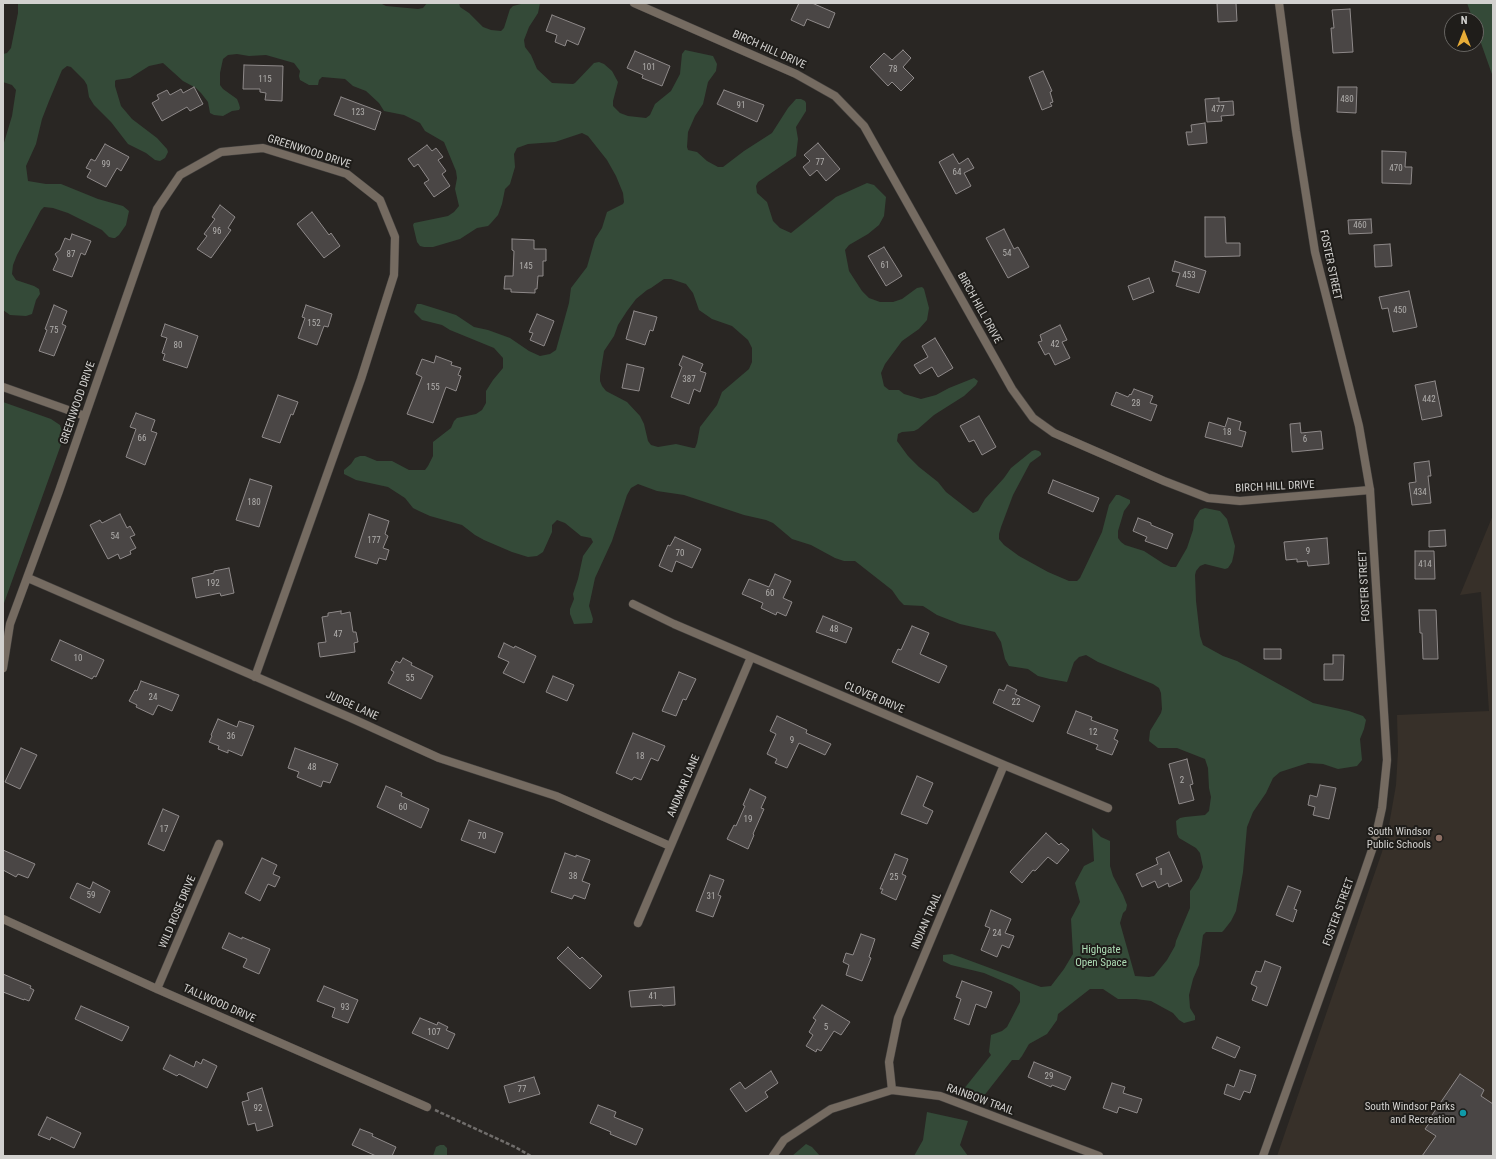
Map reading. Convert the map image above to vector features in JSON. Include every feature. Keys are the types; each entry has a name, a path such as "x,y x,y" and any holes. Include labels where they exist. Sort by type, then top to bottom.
{"street":[{"name":"BIRCH HILL DRIVE","path":"634,3 796,74 835,96 864,126 1012,389 1033,418 1054,433 1164,481 1208,498 1240,501 1370,490"},
{"name":"FOSTER STREET","path":"1263,1156 1374,844 1382,808 1387,760 1370,490 1357,419 1314,252 1279,3"},
{"name":"GREENWOOD DRIVE","path":"3,668 10,624 60,491 157,209 180,175 221,152 262,148 347,174 380,200 395,237 394,275 361,379 254,677"},
{"path":"3,387 85,416"},
{"name":"JUDGE LANE","path":"28,578 351,718 439,758 556,796 670,846"},
{"name":"CLOVER DRIVE","path":"633,604 674,624 1108,808"},
{"name":"ANDMAR LANE","path":"638,923 751,657"},
{"name":"INDIAN TRAIL","path":"892,1090 890,1062 898,1018 1004,765"},
{"name":"WILD ROSE DRIVE","path":"157,989 219,844"},
{"name":"TALLWOOD DRIVE","path":"3,919 157,989 427,1107"},
{"name":"RAINBOW TRAIL","path":"773,1156 784,1140 831,1109 892,1090 940,1096 1099,1156"}],"path":[{"path":"427,1107 515,1147 531,1156"}],"shaded area":[{"name":"South Windsor Public Schools","path":"1493,515 1493,1156 1277,1156 1382,852 1389,825 1396,785 1398,751 1397,715 1489,711 1481,592 1460,595"}],"green space":[{"name":"Highgate Open Space","path":"18,3 380,3 386,6 418,9 423,8 427,3 459,3 460,7 469,13 483,27 501,31 504,28 510,9 513,6 525,3 540,3 538,13 529,27 524,40 525,47 531,55 537,69 552,83 573,84 594,63 599,62 604,64 612,71 618,82 613,106 620,113 628,116 646,118 650,115 655,104 671,91 680,74 682,54 685,50 713,56 717,64 716,71 708,82 703,104 695,116 688,132 687,147 688,150 697,152 707,161 718,167 723,167 772,133 788,108 796,99 805,101 806,111 796,127 798,139 796,156 758,182 756,186 757,193 767,202 773,221 780,228 791,233 836,197 867,183 874,185 886,197 884,216 879,225 868,234 849,245 845,250 849,271 862,291 869,298 880,302 893,302 902,299 917,288 922,287 924,289 929,308 927,320 919,329 902,341 885,364 881,373 884,386 889,390 899,390 904,394 921,399 936,395 974,378 978,381 976,385 964,396 934,415 918,429 898,434 897,441 908,456 938,482 946,492 973,513 978,511 985,499 1011,468 1032,451 1039,451 1041,455 1030,463 1013,495 1001,527 999,539 1004,545 1019,556 1048,572 1069,581 1077,581 1080,578 1102,532 1109,505 1116,495 1130,500 1130,503 1124,511 1118,531 1118,538 1121,542 1125,545 1144,551 1171,567 1176,567 1187,548 1193,530 1194,520 1200,510 1205,508 1220,511 1227,519 1235,546 1232,562 1228,568 1225,569 1205,564 1200,566 1196,571 1196,601 1200,636 1203,645 1223,656 1237,661 1313,703 1349,711 1363,716 1366,720 1360,739 1362,760 1357,766 1338,769 1323,764 1308,763 1280,772 1273,778 1266,793 1253,812 1247,827 1243,872 1236,911 1231,921 1222,932 1206,932 1203,935 1199,965 1193,979 1189,995 1190,1008 1195,1016 1195,1020 1184,1023 1173,1013 1151,1001 1118,999 1103,989 1090,989 1058,1014 1057,1020 1047,1034 1029,1044 1019,1060 1012,1060 983,1097 963,1090 991,1055 989,1052 991,1035 1002,1031 1007,1027 1020,1002 1020,992 1012,985 984,973 951,965 943,961 943,955 952,954 1041,987 1051,986 1073,954 1071,919 1080,902 1075,883 1084,866 1094,861 1092,828 1101,837 1110,841 1110,866 1113,876 1127,905 1120,923 1135,976 1154,976 1167,960 1175,946 1190,908 1190,891 1199,878 1203,867 1200,853 1196,848 1179,838 1177,834 1176,821 1180,818 1205,815 1209,811 1211,797 1208,768 1205,759 1177,748 1158,748 1149,741 1150,731 1162,709 1161,693 1159,688 1153,684 1098,662 1086,655 1079,657 1074,662 1067,682 1038,676 1028,669 1009,666 1005,659 1001,642 995,632 960,624 937,615 923,606 904,605 892,590 855,561 844,561 835,558 811,545 792,539 773,523 766,520 744,515 684,495 657,491 638,484 631,488 627,495 612,541 595,578 589,606 593,619 592,623 574,624 570,614 570,609 574,599 573,594 583,556 593,542 591,538 581,536 565,523 557,520 552,525 552,532 543,552 537,556 528,557 484,540 462,525 430,516 413,508 405,498 388,487 356,480 344,474 344,470 355,458 360,456 365,456 377,461 392,461 409,470 425,470 433,456 433,442 451,428 457,418 476,414 482,410 486,403 486,391 503,368 503,358 494,348 450,330 442,325 422,320 414,312 417,304 456,315 474,327 488,330 510,338 529,351 540,356 550,354 556,350 569,303 571,288 587,267 595,239 602,228 607,212 623,204 624,202 623,193 616,176 607,160 588,136 582,133 555,142 528,144 517,148 514,154 515,167 510,184 505,189 498,215 491,223 488,226 477,228 460,239 433,247 424,247 420,246 417,242 413,225 414,223 448,216 459,206 455,189 457,178 456,171 444,142 425,131 420,123 404,115 384,111 379,103 366,91 353,86 345,79 322,77 319,80 318,85 309,85 300,80 300,71 294,63 266,55 228,55 223,59 220,73 220,85 237,99 240,108 239,110 232,111 223,116 210,113 208,102 201,93 196,88 183,81 163,63 149,66 130,78 116,80 115,86 121,106 132,119 157,138 167,149 168,152 165,158 160,161 155,160 146,153 128,144 111,122 94,105 89,97 87,85 84,80 71,67 67,66 62,70 49,101 42,119 36,144 26,166 28,181 46,184 61,184 98,199 123,206 129,211 126,225 119,235 113,238 109,237 102,230 68,213 53,208 44,207 17,255 13,265 12,274 16,280 39,289 40,294 36,300 32,314 26,316 10,315 3,310 3,146 12,116 16,90 12,85 3,82 3,54 7,53 11,48 18,13","holes":["664,279 671,279 686,284 693,293 699,310 712,319 732,326 748,340 752,348 752,362 749,369 722,392 717,405 700,427 695,448 676,444 658,447 651,445 648,441 644,424 640,416 627,402 606,391 600,381 604,351 627,311 636,299 647,290"]},
{"path":"1467,3 1493,3 1493,77 1484,52 1484,12 1470,12"},
{"path":"3,402 51,419 60,425 63,439 3,606"},
{"path":"927,1112 968,1121 960,1145 968,1156 914,1156 923,1140"},
{"path":"806,1144 812,1147 820,1156 792,1156"},
{"path":"444,1145 447,1148 447,1156 433,1156 436,1147"}],"building":[{"path":"799,3 812,3 835,13 829,28 807,19 804,26 791,20"},
{"path":"1217,3 1236,3 1237,21 1218,22"},
{"path":"1350,9 1353,52 1333,53 1331,28 1334,28 1332,10"},
{"path":"552,15 585,28 578,45 567,40 565,46 555,42 557,35 546,31"},
{"path":"903,50 911,58 903,67 914,78 901,91 892,82 888,86 870,67 884,53 892,60"},
{"path":"635,51 670,66 662,86 642,78 643,75 627,68"},
{"path":"244,65 283,66 282,101 265,100 266,93 260,92 260,89 243,89"},
{"path":"1043,71 1052,91 1050,92 1053,102 1050,103 1052,106 1042,110 1029,77"},
{"path":"194,87 203,104 190,111 187,107 162,121 152,103 159,99 157,95 167,90 170,95 181,89 183,93"},
{"path":"1338,87 1357,87 1356,113 1337,112"},
{"path":"724,90 764,105 757,122 717,104"},
{"path":"341,97 381,112 375,130 334,115"},
{"path":"1219,98 1219,102 1233,101 1234,115 1221,116 1222,121 1207,122 1205,99"},
{"path":"1205,123 1207,143 1188,145 1186,132 1192,132 1191,125"},
{"path":"818,143 840,169 826,181 817,170 810,176 803,167 810,161 804,155"},
{"path":"105,144 129,157 121,171 117,168 106,187 87,177 91,170 86,168 91,159 95,161"},
{"path":"427,145 432,151 436,148 443,157 438,160 446,171 442,174 450,186 434,197 424,183 429,180 418,164 414,167 408,159"},
{"path":"1382,151 1406,152 1405,167 1412,167 1411,184 1382,183"},
{"path":"953,154 959,164 968,158 974,168 964,173 971,186 956,194 939,162"},
{"path":"220,205 235,217 228,228 231,230 211,258 197,249 207,236 204,234 215,219 212,217"},
{"path":"312,212 329,235 331,233 340,246 324,258 297,224"},
{"path":"1205,217 1225,217 1226,243 1240,243 1240,256 1205,257"},
{"path":"1371,219 1372,233 1349,234 1348,220"},
{"path":"1004,229 1014,249 1018,247 1029,267 1008,278 986,238"},
{"path":"72,234 91,241 85,255 81,253 72,277 53,270 58,259 55,254 60,250 65,238 70,240"},
{"path":"512,239 534,240 534,249 546,249 546,261 543,261 543,276 538,276 537,289 535,289 535,293 511,292 511,289 504,289 505,276 513,276 514,251 512,250"},
{"path":"1390,244 1392,266 1375,267 1374,245"},
{"path":"884,247 902,276 886,286 868,256"},
{"path":"1175,261 1206,271 1199,293 1176,286 1180,273 1172,271"},
{"path":"1149,278 1154,292 1133,300 1128,286"},
{"path":"1409,291 1417,327 1393,332 1388,308 1382,309 1379,297"},
{"path":"54,305 67,311 62,324 66,326 54,356 39,351"},
{"path":"306,305 332,314 328,327 324,326 317,345 298,338 305,318 302,317"},
{"path":"634,311 657,317 653,331 650,330 645,345 626,339"},
{"path":"537,314 554,321 544,346 530,340 533,333 529,332"},
{"path":"165,324 198,336 187,368 163,360 165,354 162,353 167,338 161,336"},
{"path":"1060,325 1067,340 1062,342 1070,358 1055,365 1049,353 1045,355 1038,342 1042,341 1040,335"},
{"path":"935,338 953,368 938,377 932,367 920,374 914,365 928,357 922,346"},
{"path":"436,356 452,362 451,365 461,368 458,375 461,376 456,391 446,387 433,423 407,414 422,377 416,374 422,359 434,363"},
{"path":"683,356 703,364 700,371 706,373 700,392 694,389 689,404 671,397 682,367 679,365"},
{"path":"627,364 644,368 639,391 622,388"},
{"path":"1435,381 1442,416 1422,420 1415,385"},
{"path":"1134,389 1153,396 1150,403 1157,405 1151,421 1111,405 1116,392 1128,397"},
{"path":"278,395 298,402 293,415 291,414 280,443 262,437"},
{"path":"136,413 155,420 151,431 157,433 145,465 126,457 136,429 130,427"},
{"path":"979,416 996,447 982,455 974,440 969,442 960,426"},
{"path":"1228,418 1241,422 1239,430 1246,432 1242,447 1205,437 1209,422 1225,427"},
{"path":"1300,423 1301,433 1321,431 1323,449 1292,452 1290,424"},
{"path":"1429,461 1431,476 1428,476 1431,503 1412,505 1409,483 1416,482 1414,463"},
{"path":"250,479 272,486 259,527 236,520"},
{"path":"1053,480 1099,498 1093,512 1048,493"},
{"path":"120,514 127,528 130,526 135,535 130,537 136,548 130,551 131,554 120,559 118,554 108,559 90,525 100,520 102,523"},
{"path":"369,514 389,521 385,534 388,536 383,548 389,550 386,560 379,558 377,564 355,557"},
{"path":"1138,518 1173,534 1167,549 1145,541 1147,537 1133,531"},
{"path":"1445,530 1446,546 1429,547 1429,531"},
{"path":"675,537 701,549 692,568 676,561 672,572 659,566 668,545 670,546"},
{"path":"1327,538 1329,564 1308,566 1307,561 1297,562 1297,559 1286,560 1284,542"},
{"path":"1415,551 1434,551 1435,579 1415,579"},
{"path":"229,568 234,593 221,596 220,593 196,598 192,578"},
{"path":"775,574 791,581 783,598 792,602 786,616 777,612 776,615 761,608 763,603 742,594 749,579 769,587"},
{"path":"1419,610 1436,610 1438,659 1423,659"},
{"path":"341,611 341,614 350,612 353,632 356,632 358,642 354,643 355,652 320,657 318,643 326,642 322,617 328,616 328,613"},
{"path":"823,616 852,628 846,643 816,632"},
{"path":"912,626 929,633 920,654 947,666 939,683 892,662 898,649 901,650"},
{"path":"60,640 104,660 96,677 94,676 92,679 51,660"},
{"path":"504,643 514,648 515,646 536,656 524,683 503,673 509,662 498,657"},
{"path":"1264,649 1281,649 1281,659 1264,659"},
{"path":"1333,655 1344,655 1343,680 1324,680 1324,664 1333,664"},
{"path":"403,658 412,663 411,665 433,676 421,699 388,683 394,672 391,670 396,661 400,663"},
{"path":"679,672 696,679 686,700 683,699 676,716 662,711"},
{"path":"553,676 574,685 567,701 546,692"},
{"path":"141,681 179,695 172,711 158,705 153,715 136,707 137,705 129,701 135,690 137,691"},
{"path":"1007,685 1017,690 1015,694 1040,706 1033,722 993,703 999,689 1004,691"},
{"path":"1076,711 1092,717 1091,720 1118,730 1114,739 1118,741 1112,755 1096,749 1098,745 1067,733"},
{"path":"777,716 807,730 806,733 831,744 825,755 799,743 787,768 775,763 777,759 767,754 776,734 770,731"},
{"path":"218,719 237,727 239,721 254,726 242,756 228,750 228,753 218,749 219,746 209,742"},
{"path":"633,733 665,746 658,761 651,758 641,780 634,777 632,780 616,773"},
{"path":"21,748 37,755 20,789 5,782"},
{"path":"295,748 338,764 330,783 323,781 321,787 297,777 299,772 288,768"},
{"path":"1187,759 1193,784 1190,785 1194,800 1179,804 1169,764"},
{"path":"917,776 933,783 923,806 933,811 927,824 901,814"},
{"path":"1320,785 1336,788 1329,819 1313,815 1315,807 1308,805 1310,795 1317,797"},
{"path":"386,786 402,793 401,796 429,809 421,828 377,807"},
{"path":"750,789 766,797 761,808 764,809 748,849 727,839 734,825 736,826 745,806 743,805"},
{"path":"163,809 179,816 164,851 148,844"},
{"path":"469,820 503,833 495,853 461,840"},
{"path":"1046,833 1059,845 1061,843 1069,850 1057,864 1048,857 1035,871 1033,870 1022,883 1010,872"},
{"path":"3,850 35,864 28,878 18,874 16,877 3,870"},
{"path":"1169,852 1182,881 1169,887 1168,883 1158,888 1155,881 1142,887 1136,874 1158,864 1156,858"},
{"path":"565,853 590,860 582,881 590,884 585,899 574,895 572,899 551,892"},
{"path":"895,854 908,859 902,874 906,876 896,900 881,893 883,889 880,889"},
{"path":"262,858 277,865 273,874 280,877 275,887 268,884 260,901 245,893"},
{"path":"710,875 724,880 718,895 721,896 713,917 696,911"},
{"path":"93,882 110,891 100,913 70,898 77,883 90,889"},
{"path":"1288,886 1301,891 1294,909 1297,910 1293,922 1276,915"},
{"path":"991,910 1011,919 1005,933 1014,936 1009,948 1002,945 997,957 981,950 990,928 985,926"},
{"path":"229,933 270,949 259,974 243,967 247,959 222,948"},
{"path":"861,934 875,939 869,957 871,958 862,981 846,975 849,965 843,962 846,953 853,955"},
{"path":"568,947 580,959 582,957 602,976 590,989 557,958"},
{"path":"1265,961 1281,967 1267,1006 1252,1000 1257,987 1251,984 1256,971 1261,972"},
{"path":"3,974 31,986 30,988 34,990 29,1001 3,992"},
{"path":"962,981 992,992 986,1008 976,1004 969,1025 954,1019 961,999 956,997"},
{"path":"324,986 358,1000 348,1023 332,1017 335,1008 317,1001"},
{"path":"674,987 675,1005 631,1007 629,991"},
{"path":"822,1005 850,1022 841,1035 834,1031 821,1051 817,1049 816,1052 806,1046 813,1035 809,1032 816,1020 813,1018"},
{"path":"81,1006 129,1027 122,1041 75,1019"},
{"path":"420,1018 437,1025 438,1022 448,1027 446,1030 455,1034 448,1049 412,1033"},
{"path":"1217,1037 1240,1047 1235,1058 1212,1048"},
{"path":"170,1055 194,1067 196,1061 201,1064 203,1059 217,1066 207,1088 179,1074 177,1076 163,1069"},
{"path":"1034,1062 1071,1077 1065,1090 1052,1085 1051,1087 1028,1077"},
{"path":"1240,1070 1256,1075 1250,1093 1244,1091 1240,1100 1224,1094 1227,1084 1234,1087"},
{"path":"771,1071 778,1083 765,1092 768,1097 746,1112 730,1089 740,1082 745,1089"},
{"name":"South Windsor Parks and Recreation","path":"1460,1074 1484,1090 1481,1096 1493,1104 1493,1156 1422,1156 1436,1136 1425,1129 1432,1119 1430,1118"},
{"path":"534,1077 540,1094 509,1103 504,1086"},
{"path":"1112,1083 1125,1087 1123,1093 1142,1099 1137,1113 1119,1107 1117,1113 1103,1108"},
{"path":"262,1088 273,1126 257,1131 255,1123 248,1125 242,1102 249,1100 247,1093"},
{"path":"598,1105 616,1112 614,1117 643,1129 636,1145 610,1134 611,1132 590,1123"},
{"path":"47,1117 81,1133 74,1148 51,1137 50,1140 38,1135"},
{"path":"360,1129 373,1134 372,1136 396,1147 392,1156 376,1156 352,1145"}],"place":[{"name":"South Windsor Public Schools","path":"1439,838"},
{"name":"South Windsor Parks and Recreation","path":"1463,1113"}]}
